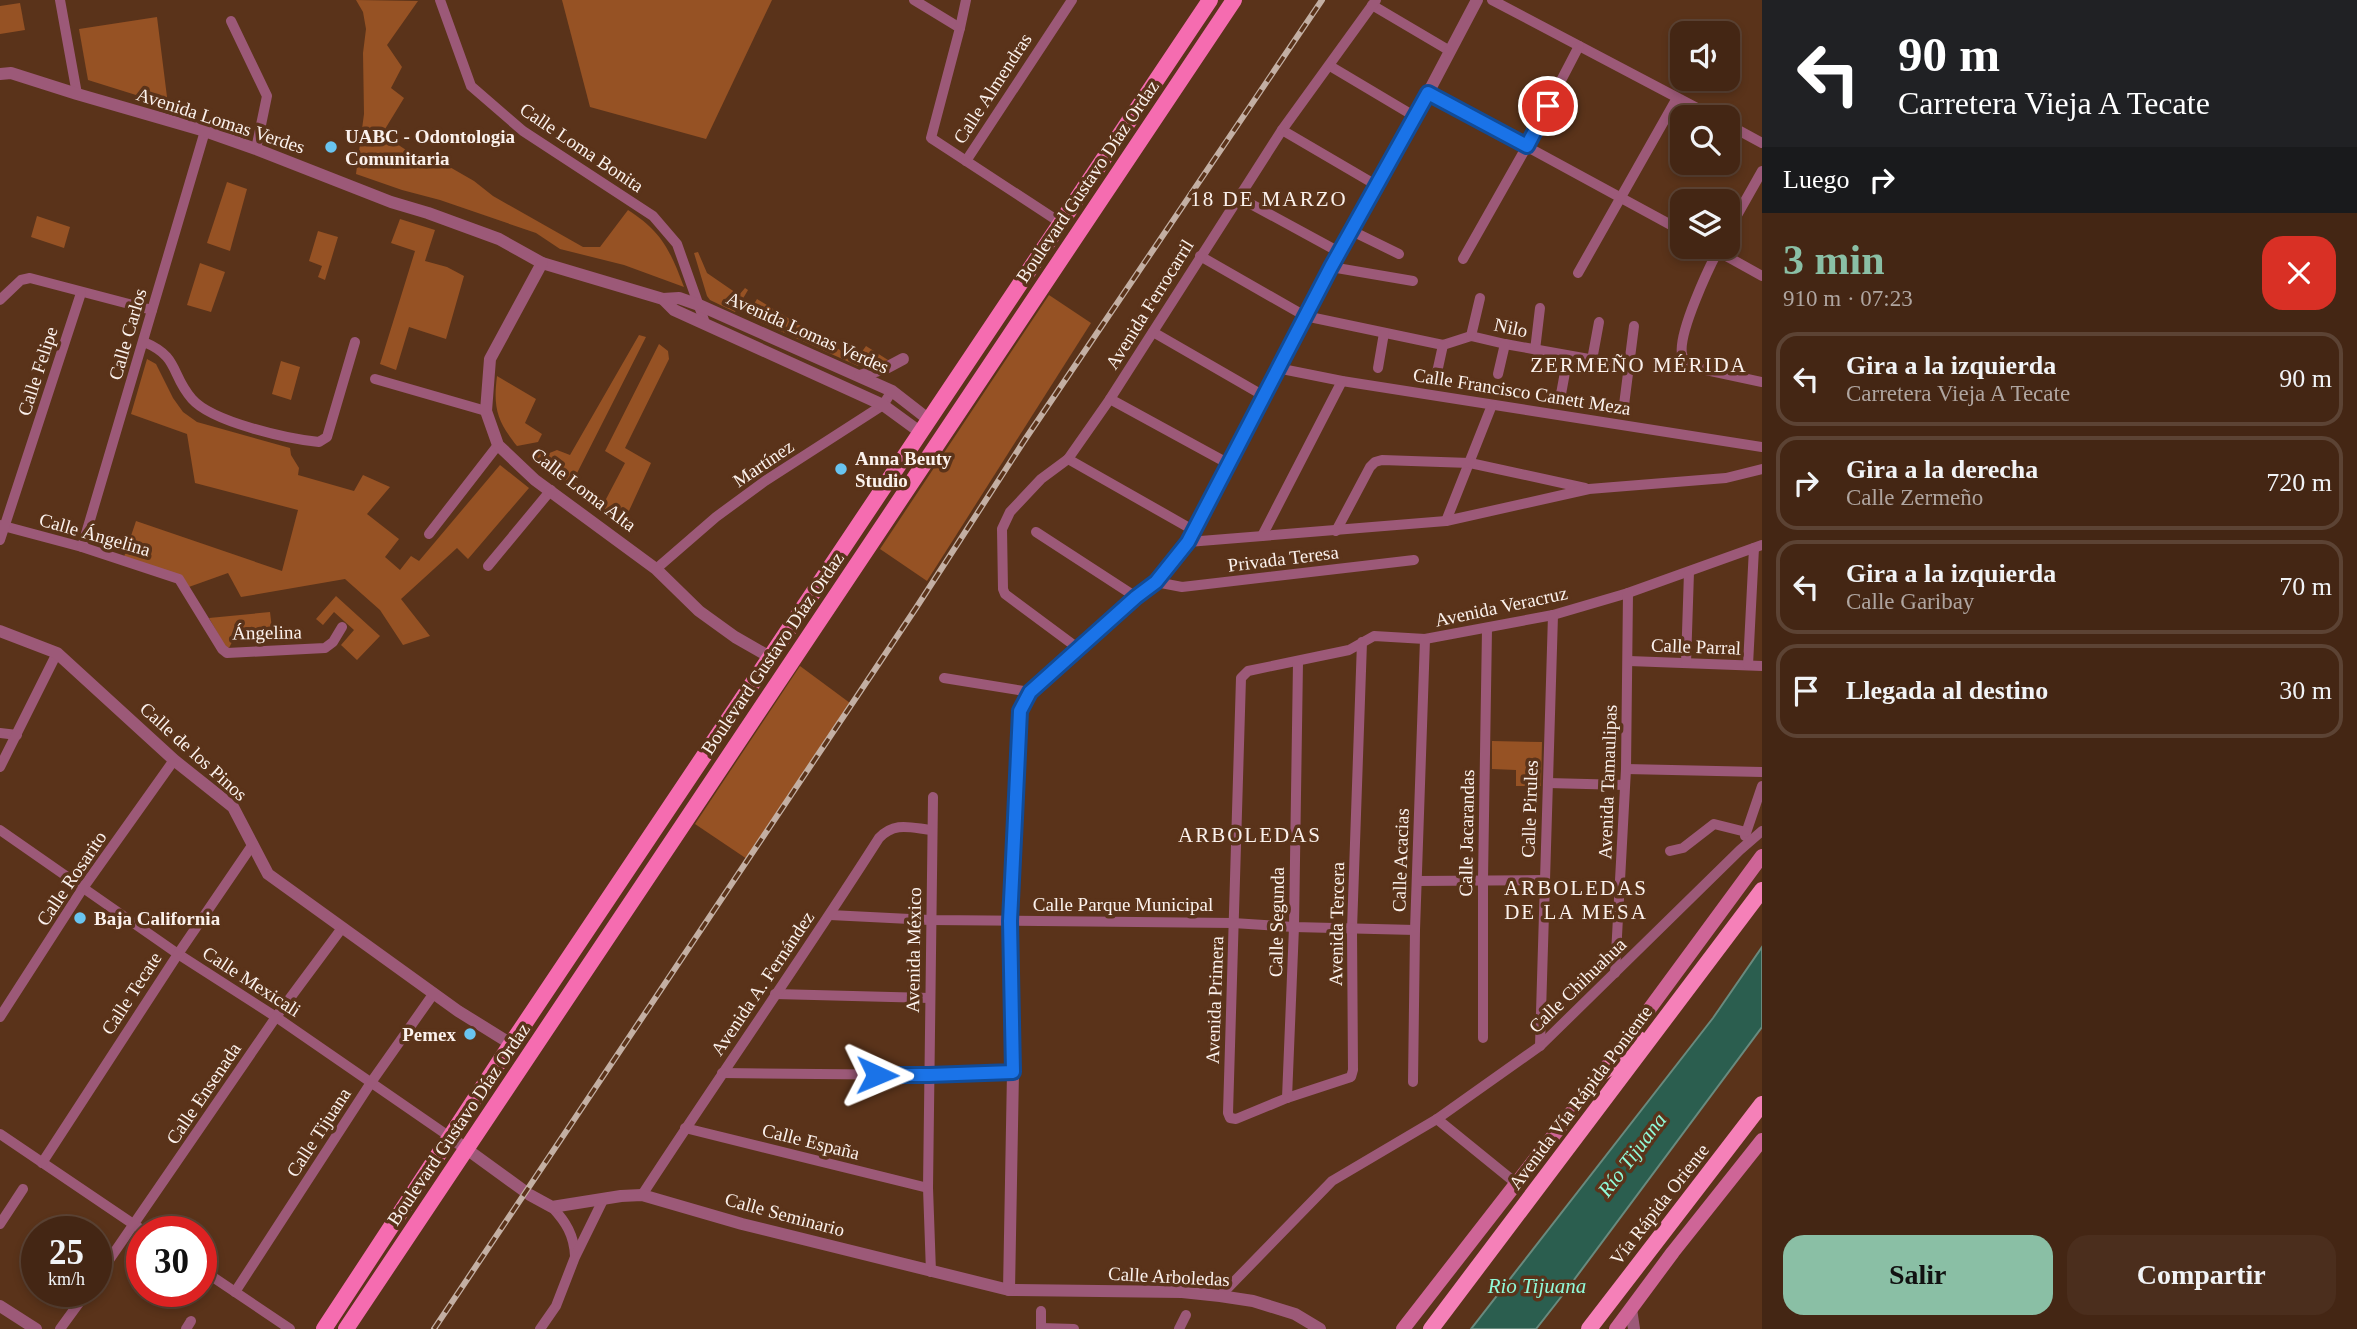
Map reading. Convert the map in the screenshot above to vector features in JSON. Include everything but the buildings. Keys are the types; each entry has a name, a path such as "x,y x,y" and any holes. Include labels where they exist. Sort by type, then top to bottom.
{"highway":[{"name":"Avenida Vía Rápida Poniente","path":"1431,1329 1762,890"},
{"path":"1603,1072 1617,1063 1686,985 1696,979"},
{"name":"Vía Rápida Oriente","path":"1589,1329 1762,1104"}],"main road":[{"name":"Boulevard Gustavo Díaz Ordaz","path":"324,1329 511,1044 1210,0"},
{"name":"Boulevard Gustavo Díaz Ordaz","path":"346,1329 1234,0"},
{"path":"680,793 696,805"},
{"path":"1403,1329 1603,1072 1762,856"},
{"path":"1616,1329 1762,1140"}],"street":[{"path":"60,0 77,94"},
{"name":"Calle Loma Bonita","path":"440,0 471,86 523,131 653,216 677,244 705,323"},
{"path":"914,0 960,28"},
{"path":"966,0 931,138 1061,223"},
{"name":"Calle Almendras","path":"966,161 1072,0"},
{"path":"1009,1290 1013,1072 1010,921 1020,711 1030,692 1156,582 1190,536 1350,230 1477,0"},
{"path":"1493,0 1691,105"},
{"path":"1374,3 1450,51"},
{"name":"Avenida Ferrocarril","path":"1079,649 1005,594 1002,529 1010,512 1023,496 1068,459 1110,399 1282,131 1374,3"},
{"path":"231,21 267,96 256,149"},
{"path":"1463,259 1527,146 1579,46"},
{"path":"1330,66 1414,116"},
{"name":"Avenida Lomas Verdes","path":"0,74 10,73 205,131 391,202 499,239 542,263 663,299 679,298 699,304 891,391 924,426"},
{"path":"1428,93 1670,224"},
{"path":"1578,273 1677,98"},
{"name":"Calle Carlos","path":"82,547 205,131"},
{"path":"1282,131 1376,185"},
{"path":"1740,131 1762,143"},
{"path":"1740,210 1762,171"},
{"path":"1238,197 1339,252"},
{"path":"1350,230 1399,254"},
{"name":"Nilo","path":"1200,256 1305,316 1443,345 1471,336 1629,366"},
{"path":"1711,259 1683,338 1683,359 1687,364 1706,370 1762,382"},
{"path":"1734,259 1762,276"},
{"name":"Calle Loma Alta","path":"542,263 491,359 486,411 498,445 535,480 656,569 699,611 735,637 770,657"},
{"path":"1331,267 1413,281"},
{"path":"0,300 21,280 30,278 152,310"},
{"name":"Calle Felipe","path":"0,540 2,525 81,293"},
{"path":"1471,336 1479,298"},
{"name":"Avenida Lomas Verdes","path":"663,299 674,310 924,426"},
{"path":"1535,350 1540,308"},
{"path":"1592,360 1599,322"},
{"path":"1623,405 1634,326"},
{"path":"1153,332 1264,396"},
{"path":"1378,368 1384,334"},
{"path":"144,342 167,355 187,393 206,410 220,417 292,439 319,442 327,437 355,342"},
{"path":"1498,374 1505,344"},
{"path":"1436,377 1443,345"},
{"path":"1561,394 1568,356"},
{"path":"860,376 888,368 903,359"},
{"name":"Calle Francisco Canett Meza","path":"1277,368 1342,381 1762,447"},
{"path":"375,379 486,411"},
{"path":"1262,536 1342,381"},
{"name":"Martínez","path":"656,569 716,517 765,481 883,405 891,391"},
{"path":"1110,399 1229,464"},
{"path":"1446,522 1492,405"},
{"path":"429,534 498,445"},
{"path":"1068,459 1190,536 1262,536 1446,522 1589,489 1726,478 1759,470"},
{"path":"1336,531 1375,462 1470,463 1589,489"},
{"path":"488,566 551,490"},
{"name":"Calle Ángelina","path":"2,525 82,547 179,579"},
{"path":"1036,532 1136,597"},
{"path":"1748,665 1758,547"},
{"name":"Avenida Veracruz","path":"1244,674 1349,650 1374,636 1425,639 1553,615 1628,593 1758,547"},
{"name":"Privada Teresa","path":"1156,582 1182,587 1414,560"},
{"path":"1686,663 1689,572"},
{"name":"Ángelina","path":"179,579 227,653 325,648 333,642 342,626"},
{"name":"Avenida Tamaulipas","path":"1615,973 1626,769 1628,593"},
{"name":"Calle Pirules","path":"1540,1046 1553,615"},
{"name":"Calle Jacarandas","path":"1483,1038 1486,629"},
{"name":"Calle de los Pinos","path":"0,631 57,653 174,760 233,807 268,874 342,929 511,1044"},
{"name":"Calle Acacias","path":"1413,1082 1425,639"},
{"name":"Avenida Tercera","path":"1230,1118 1236,1119 1287,1098 1351,1077 1353,1070 1352,929 1362,642"},
{"path":"0,767 57,653"},
{"name":"Calle Parral","path":"1629,661 1762,666"},
{"name":"Calle Segunda","path":"1287,1098 1294,927 1298,662"},
{"name":"Avenida Primera","path":"1230,1118 1233,923 1241,678 1244,674"},
{"path":"944,678 1030,692"},
{"path":"0,733 17,735"},
{"name":"Calle Rosarito","path":"0,1017 83,888 174,760"},
{"path":"1626,769 1762,772"},
{"path":"1548,783 1625,785"},
{"name":"Calle Chihuahua","path":"1220,1296 1332,1181 1437,1119 1540,1046 1740,849 1762,786"},
{"name":"Avenida México","path":"931,1272 928,1188 933,797"},
{"path":"1670,851 1683,848 1714,824 1746,832"},
{"name":"Avenida A. Fernández","path":"642,1195 879,838 896,826 932,830"},
{"name":"Calle Mexicali","path":"0,830 177,954 372,1081 450,1137"},
{"path":"1740,849 1762,831"},
{"name":"Calle Tecate","path":"42,1163 177,954 253,844"},
{"path":"1417,881 1544,880"},
{"name":"Calle Parque Municipal","path":"830,915 930,920 1233,923 1416,930"},
{"name":"Calle Ensenada","path":"141,1216 276,1017 342,929"},
{"name":"Calle Tijuana","path":"235,1292 372,1081 434,993"},
{"path":"775,994 930,998"},
{"path":"722,1073 929,1075 1013,1072"},
{"path":"1437,1119 1517,1184"},
{"name":"Calle España","path":"685,1128 928,1188"},
{"path":"0,1134 126,1219"},
{"path":"450,1137 552,1208 569,1230 575,1257"},
{"path":"0,1224 23,1189"},
{"name":"Calle Seminario","path":"552,1208 642,1195 742,1224 1009,1290"},
{"path":"540,1329 556,1306 575,1257 603,1200"},
{"name":"Calle Ensenada","path":"112,1257 126,1237"},
{"path":"217,1280 290,1329"},
{"name":"Calle Arboledas","path":"1009,1290 1181,1292 1220,1296 1253,1301 1296,1314 1320,1329"},
{"path":"0,1306 36,1329"},
{"path":"60,1329 76,1307"},
{"path":"1631,1309 1634,1329"},
{"path":"1041,1311 1041,1329 1074,1329"},
{"path":"1179,1329 1186,1315"}],"shaded area":[{"path":"356,0 418,1 387,45 402,67 391,88 404,98 382,134 433,168 441,162 474,181 493,196 583,247 600,247 628,210 649,226 664,243 684,287 624,265 560,249 536,233 356,174 364,114 363,53 366,29 363,12"},
{"path":"562,0 772,0 706,139 590,107"},
{"path":"20,3 25,30 0,34 0,6"},
{"path":"157,17 168,105 88,80 79,29"},
{"path":"227,182 247,189 230,251 207,243"},
{"path":"37,216 70,227 64,248 31,237"},
{"path":"400,219 435,230 425,261 447,267 464,276 446,339 409,327 396,370 380,364 415,251 391,243"},
{"path":"318,231 338,237 325,280 318,277 322,266 309,261"},
{"path":"698,252 707,273 739,295 745,288 748,290 735,312 707,296 694,253"},
{"path":"200,263 225,272 211,312 187,305"},
{"path":"1049,295 1091,323 927,581 880,549"},
{"path":"757,299 856,360 866,346 888,360 858,366 747,316"},
{"path":"639,335 646,337 573,481 605,501 625,463 605,451 659,344 668,351 669,359 625,448 651,463 622,526 530,459 535,453 547,454 557,450 570,455"},
{"path":"147,359 156,364 183,412 197,422 290,448 299,468 298,475 354,491 363,475 390,487 367,514 399,539 385,557 400,570 411,556 419,561 500,465 529,488 468,559 457,548 401,599 430,636 403,645 380,610 345,579 241,597 228,573 186,588 180,580 123,560 136,521 282,571 298,510 195,483 187,434 131,414"},
{"path":"281,361 300,367 291,400 272,394"},
{"path":"497,376 536,399 525,423 542,434 538,442 517,446 505,429 496,406"},
{"path":"336,596 380,636 357,660 341,645 354,630 334,612 323,625 316,619"},
{"path":"270,612 273,637 233,640 229,648 225,646 209,618"},
{"path":"800,666 850,703 747,859 695,824"},
{"path":"1492,741 1542,742 1541,786 1516,786 1516,770 1492,769"}],"water":[{"name":"Rio Tijuana","path":"1762,947 1762,1027 1565,1292 1536,1329 1471,1329 1713,1018"}],"railway":[{"path":"434,1329 916,608 1024,441 1322,0"}],"place":[{"name":"UABC - Odontologia Comunitaria","path":"331,147"},
{"name":"Anna Beuty Studio","path":"841,469"},
{"name":"Baja California","path":"80,918"},
{"name":"Pemex","path":"470,1034"}],"district":[{"name":"18 DE MARZO","path":"1269,199"},
{"name":"ZERMEÑO MÉRIDA","path":"1639,365"},
{"name":"ARBOLEDAS","path":"1250,835"},
{"name":"ARBOLEDAS DE LA MESA","path":"1576,900"}],"route":[{"path":"877,1075 1013,1072 1010,921 1020,711 1030,692 1156,582 1188,542 1277,368 1428,93 1527,146 1548,106"}],"water label":[{"name":"Río Tijuana","path":"1632,1155"}]}
